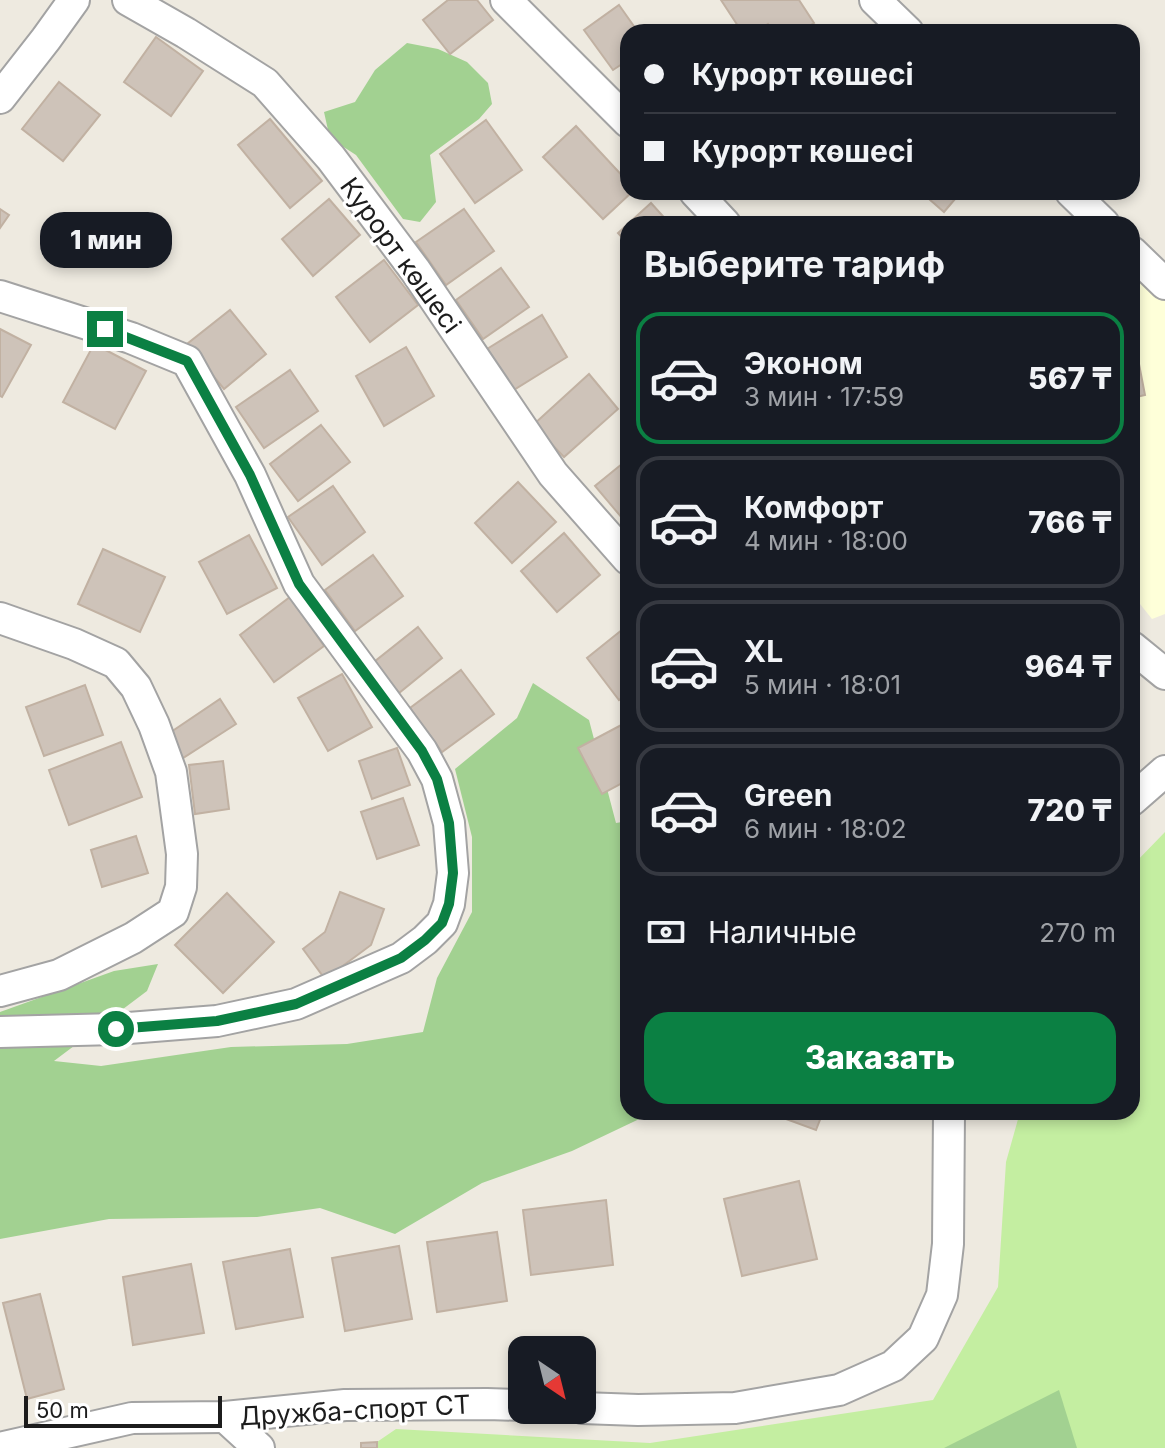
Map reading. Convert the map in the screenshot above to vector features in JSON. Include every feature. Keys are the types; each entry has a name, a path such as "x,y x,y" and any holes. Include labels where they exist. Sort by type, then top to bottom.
{"street":[{"path":"0,98 74,0"},
{"name":"Курорт көшесі","path":"128,0 265,83 331,158 415,270 553,474 620,550"},
{"path":"506,0 620,114"},
{"path":"875,0 900,24"},
{"path":"702,200 718,216"},
{"path":"1079,200 1096,216"},
{"path":"1140,260 1165,284"},
{"path":"0,296 131,338 187,361 250,475 299,584 422,751 437,779 449,823 453,873 449,904 442,923 425,940 401,958 296,1004 217,1021 116,1029 0,1032"},
{"path":"0,618 74,644 116,663 136,687 171,772 182,854 181,887 173,912 133,938 59,975 0,991"},
{"path":"1140,654 1165,674"},
{"path":"1140,793 1165,771"},
{"path":"596,1408 735,1408 839,1390 893,1366 923,1338 942,1295 948,1244 949,1120"},
{"name":"Дружба-спорт СТ","path":"0,1448 132,1418 225,1417 345,1405 508,1405"},
{"path":"225,1417 259,1448"}],"shaded area":[{"path":"1140,271 1165,295 1165,614 1152,619 1140,604"}],"green space":[{"path":"407,43 438,49 467,62 488,83 492,104 479,119 430,155 436,202 420,222 403,219 356,155 339,144 328,130 324,112 355,102 375,70"},
{"path":"533,683 589,720 616,823 620,822 620,1120 637,1120 572,1151 482,1183 395,1234 320,1208 257,1217 109,1219 0,1239 0,1012 114,971 158,964 147,991 54,1061 101,1066 231,1047 347,1044 423,1032 437,978 472,912 472,837 455,769 517,718"},
{"path":"1165,832 1165,1448 378,1448 377,1442 396,1429 650,1443 933,1400 998,1287 1006,1162 1018,1120 1140,1120 1140,858"},
{"path":"1059,1390 1077,1448 944,1448"}],"building":[{"path":"448,0 477,0 493,20 450,54 423,20"},
{"path":"721,0 799,0 814,23 812,24 737,24"},
{"path":"619,5 632,24 620,24 620,65 613,70 584,30"},
{"path":"156,37 203,71 171,116 124,82"},
{"path":"59,82 100,115 63,161 22,129"},
{"path":"270,119 322,181 290,208 238,145"},
{"path":"486,120 522,170 475,203 440,154"},
{"path":"576,126 620,173 620,200 623,200 603,219 543,157"},
{"path":"329,199 360,235 313,276 282,239"},
{"path":"930,200 954,200 944,212"},
{"path":"651,203 663,216 637,216"},
{"path":"0,209 9,215 0,228"},
{"path":"464,209 494,251 446,285 416,242"},
{"path":"384,260 418,305 370,342 336,297"},
{"path":"501,268 529,307 483,339 456,300"},
{"path":"230,310 266,354 224,389 187,344"},
{"path":"542,315 567,357 512,391 487,349"},
{"path":"0,329 31,345 2,397 0,396"},
{"path":"94,344 146,371 115,429 63,402"},
{"path":"406,347 434,396 384,426 356,376"},
{"path":"1140,369 1145,395 1140,396"},
{"path":"290,370 318,411 264,448 236,407"},
{"path":"589,374 618,409 564,457 533,425"},
{"path":"321,425 350,462 298,501 270,464"},
{"path":"620,466 620,516 595,486"},
{"path":"518,482 556,522 512,563 475,523"},
{"path":"333,486 365,532 322,565 288,517"},
{"path":"564,533 600,575 557,612 521,571"},
{"path":"249,535 277,588 227,614 199,562"},
{"path":"103,549 165,577 140,632 78,604"},
{"path":"373,555 403,596 355,631 325,590"},
{"path":"290,597 324,646 274,682 240,635"},
{"path":"418,627 442,658 399,693 374,662"},
{"path":"620,631 620,699 619,700 587,658"},
{"path":"461,670 494,714 442,752 410,708"},
{"path":"342,674 372,727 328,751 298,698"},
{"path":"85,685 103,735 44,756 26,707"},
{"path":"220,699 236,724 183,758 168,734"},
{"path":"620,726 620,784 602,794 578,748"},
{"path":"121,742 142,797 69,825 49,770"},
{"path":"397,748 410,785 372,799 359,761"},
{"path":"223,761 229,809 195,814 189,765"},
{"path":"403,798 419,845 377,859 361,812"},
{"path":"136,836 148,873 102,887 91,850"},
{"path":"340,892 384,909 371,945 325,979 303,949 325,932"},
{"path":"227,893 274,942 223,993 175,945"},
{"path":"789,1120 820,1120 816,1130"},
{"path":"799,1181 817,1259 742,1276 724,1199"},
{"path":"606,1200 613,1265 531,1275 523,1210"},
{"path":"497,1232 507,1301 437,1312 427,1242"},
{"path":"399,1246 412,1319 345,1331 332,1258"},
{"path":"290,1249 303,1317 236,1329 223,1262"},
{"path":"191,1264 204,1333 133,1345 123,1277"},
{"path":"40,1294 64,1389 27,1399 3,1303"},
{"path":"377,1442 377,1448 361,1448 361,1443"}],"route":[{"path":"105,329 187,361 250,475 299,584 422,751 437,779 449,823 453,873 449,904 442,923 401,958 296,1004 217,1021 116,1029"}]}
